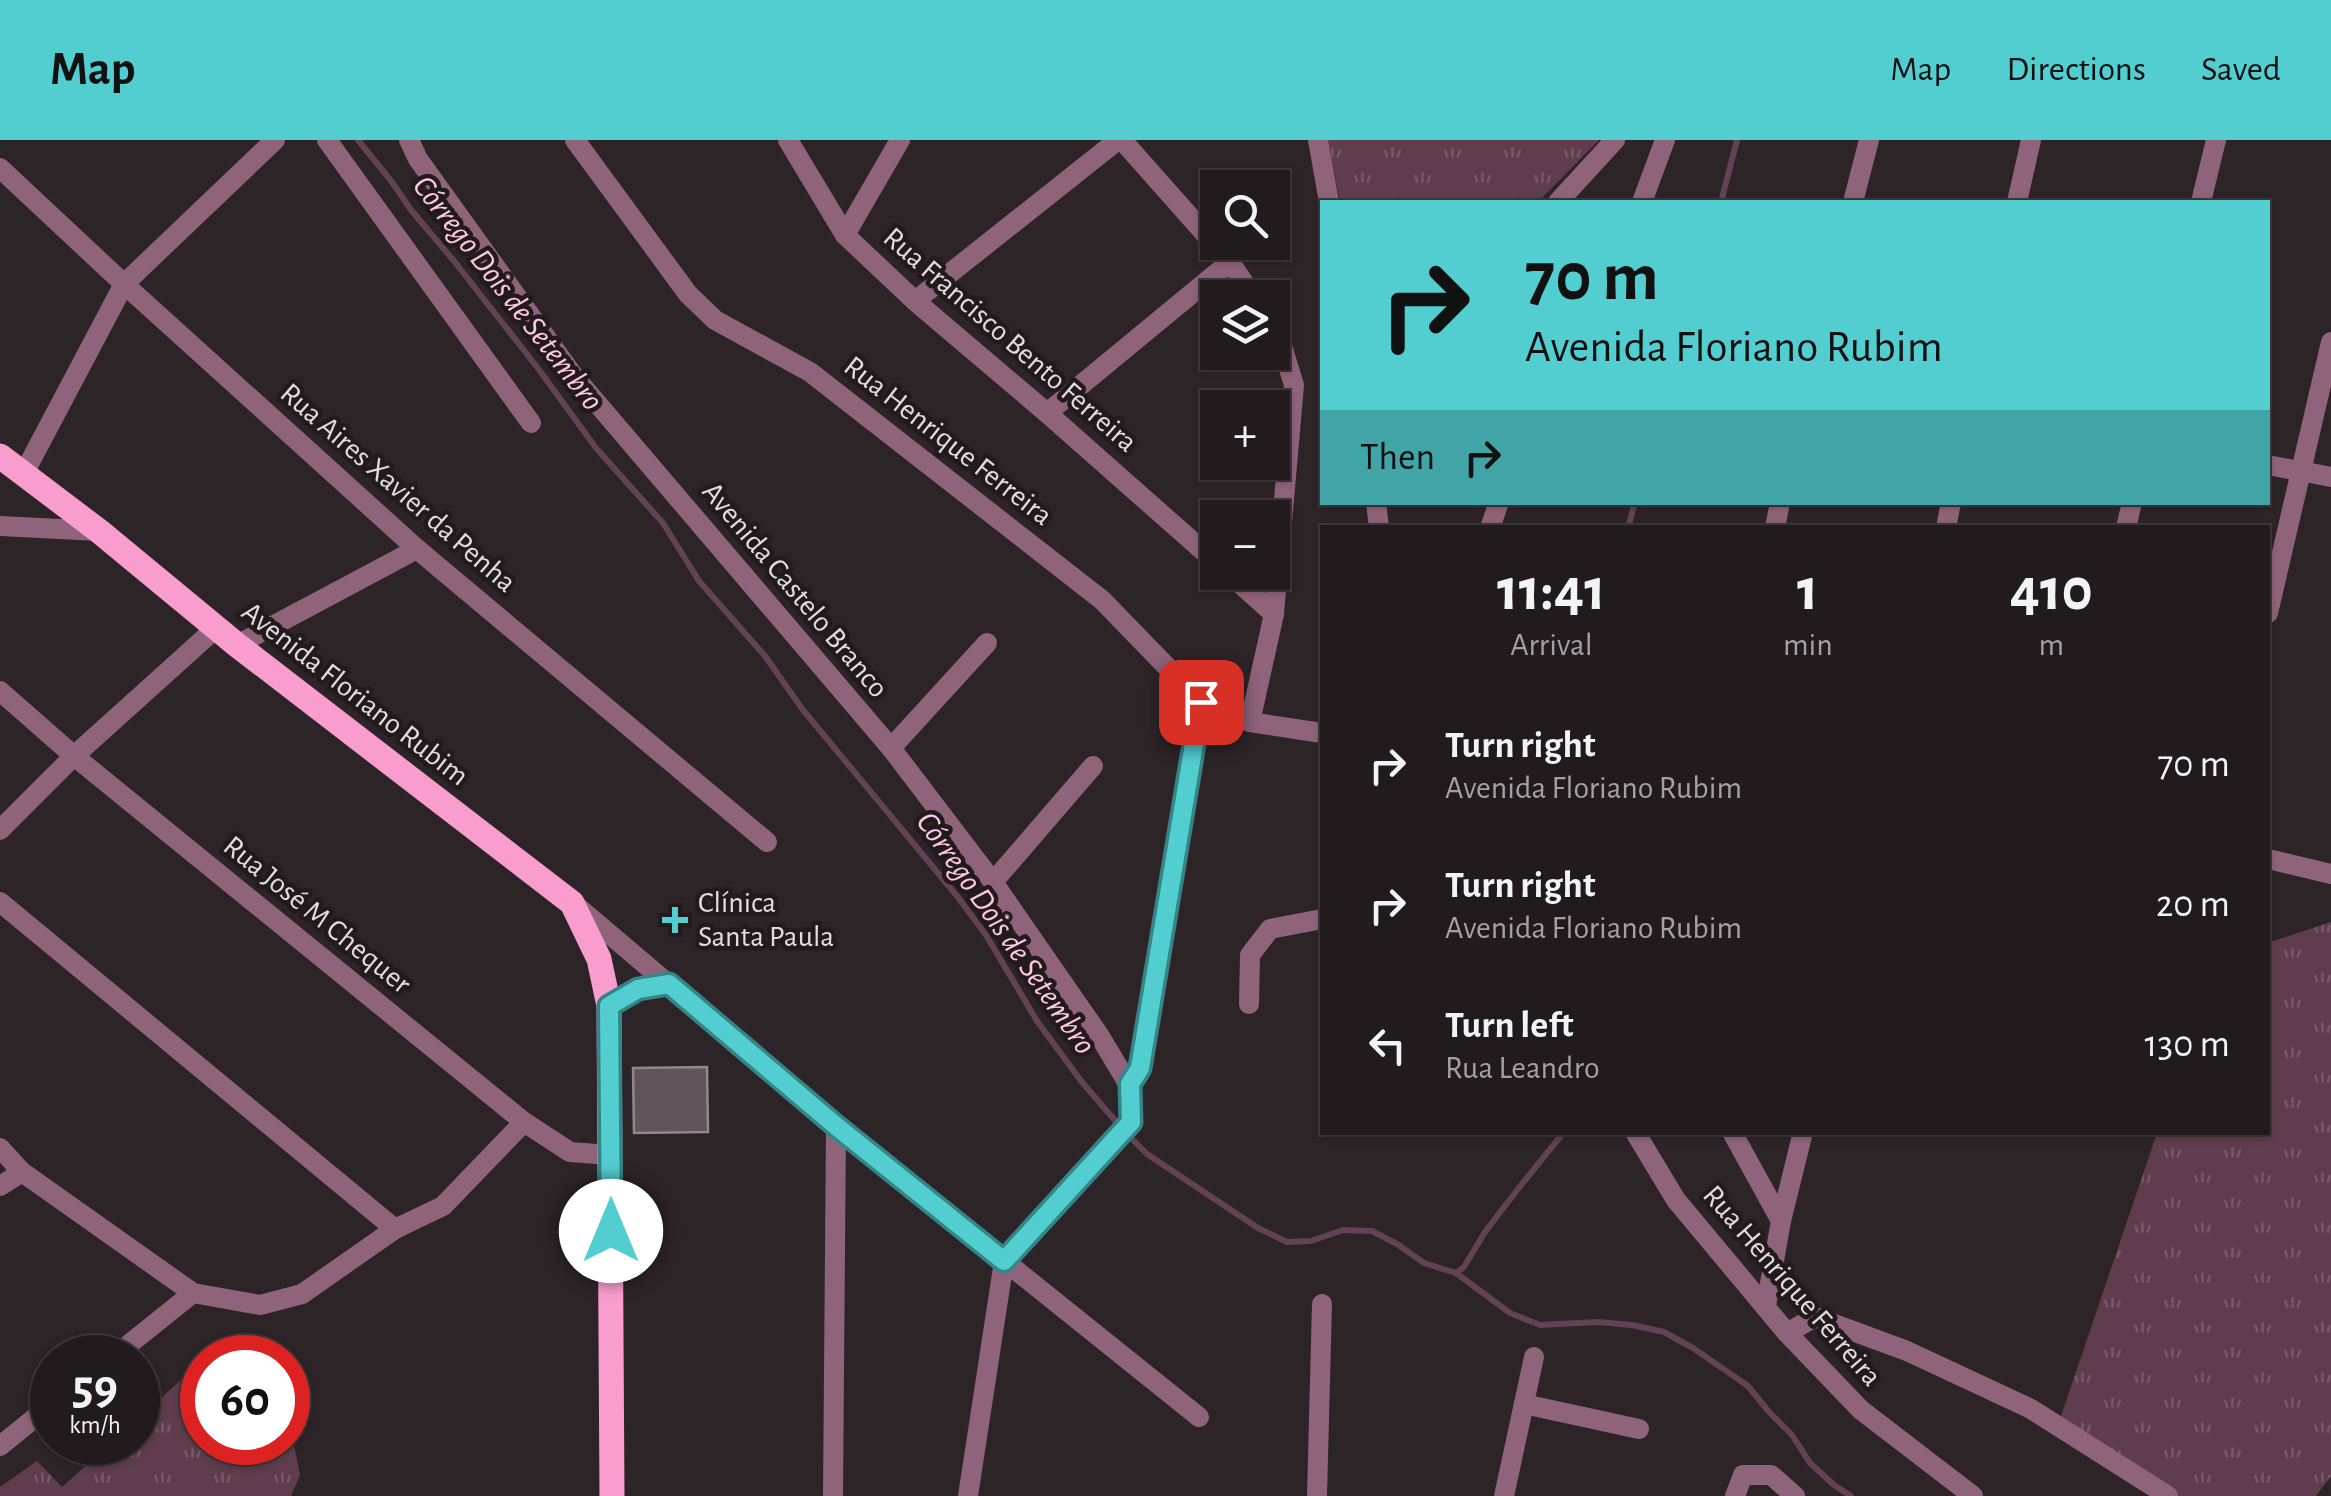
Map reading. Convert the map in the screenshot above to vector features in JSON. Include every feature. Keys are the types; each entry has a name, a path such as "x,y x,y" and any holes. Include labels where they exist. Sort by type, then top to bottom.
{"main road":[{"name":"Avenida Floriano Rubim","path":"0,456 572,903"},
{"path":"572,903 599,959 609,1006 612,1496"}],"street":[{"path":"23,474 124,284 275,140"},
{"path":"326,140 531,424"},
{"name":"Avenida Castelo Branco","path":"409,140 418,160 573,375 890,748 993,882 1130,1084"},
{"name":"Rua Henrique Ferreira","path":"575,140 688,294 715,320 810,372 1087,588 1201,702 1250,722 1320,733"},
{"name":"Rua Francisco Bento Ferreira","path":"788,140 846,235 915,301 1200,548"},
{"path":"846,235 900,140"},
{"path":"915,301 1120,140 1242,280"},
{"path":"1318,140 1329,200"},
{"path":"1560,200 1616,140"},
{"path":"1643,200 1665,140"},
{"path":"1853,200 1868,140"},
{"path":"2017,200 2031,140"},
{"path":"2201,200 2216,140"},
{"name":"Rua Aires Xavier da Penha","path":"0,168 417,549 766,842"},
{"path":"1047,412 1230,262"},
{"path":"2270,604 2331,342"},
{"path":"1250,722 1274,614 1294,385 1289,370"},
{"path":"2270,465 2331,477"},
{"path":"0,526 100,531"},
{"path":"237,645 417,549"},
{"path":"1247,590 1274,614"},
{"path":"0,830 74,756 216,628"},
{"path":"890,748 987,644"},
{"name":"Rua José M Chequer","path":"0,691 74,756 524,1122 570,1152 610,1156"},
{"path":"968,1496 1004,1261 1131,1122 1130,1084 1140,1068 1201,702"},
{"path":"993,882 1093,766"},
{"path":"2270,859 2331,874"},
{"path":"0,902 395,1229"},
{"name":"Avenida Floriano Rubim","path":"572,903 836,1126 1199,1416"},
{"path":"1249,1004 1250,955 1270,929 1320,919"},
{"path":"609,1006 638,989 669,984"},
{"path":"0,1148 22,1172 193,1293 260,1305 302,1294 395,1229 443,1206 524,1122"},
{"path":"833,1496 836,1126"},
{"name":"Rua Henrique Ferreira","path":"1637,1135 1676,1200 1787,1334 1861,1410 1973,1496"},
{"path":"1734,1135 1781,1221"},
{"path":"1766,1306 1802,1135"},
{"path":"0,1186 22,1172"},
{"path":"141,1335 193,1293"},
{"path":"1317,1496 1322,1304"},
{"path":"1787,1334 1814,1317 1907,1351 2031,1409 2168,1496"},
{"path":"1504,1496 1534,1357"},
{"path":"1524,1404 1639,1429"},
{"path":"0,1446 30,1422"},
{"path":"1735,1496 1743,1475 1772,1474 1796,1496"}],"green space":[{"path":"1328,140 1599,140 1540,200 1340,200"},
{"path":"2331,922 2331,1476 2316,1496 2179,1496 2059,1422 2156,1135 2270,1135 2270,942"},
{"path":"180,1381 180,1465 298,1465 300,1475 291,1496 0,1496 0,1487 31,1465 41,1465 62,1487 86,1465 160,1465 160,1399"}],"building":[{"path":"707,1067 708,1132 634,1133 633,1068"}],"waterway":[{"name":"Córrego Dois de Setembro","path":"358,140 596,448 663,523 699,581 765,656 803,710 957,896 986,935 1037,1021 1081,1081 1147,1154 1258,1228 1287,1242 1311,1241 1343,1230 1372,1231 1424,1263 1456,1273 1510,1313 1540,1325 1598,1322 1664,1332 1748,1386 1792,1435 1810,1463 1851,1496"},
{"path":"1722,200 1737,140"},
{"path":"1629,525 1634,505"},
{"path":"1456,1273 1562,1135"}],"place":[{"name":"Clínica Santa Paula","path":"675,920"}],"route":[{"path":"611,1231 609,1006 638,989 669,984 836,1126 1004,1261 1131,1122 1130,1084 1140,1068 1201,702"}]}
